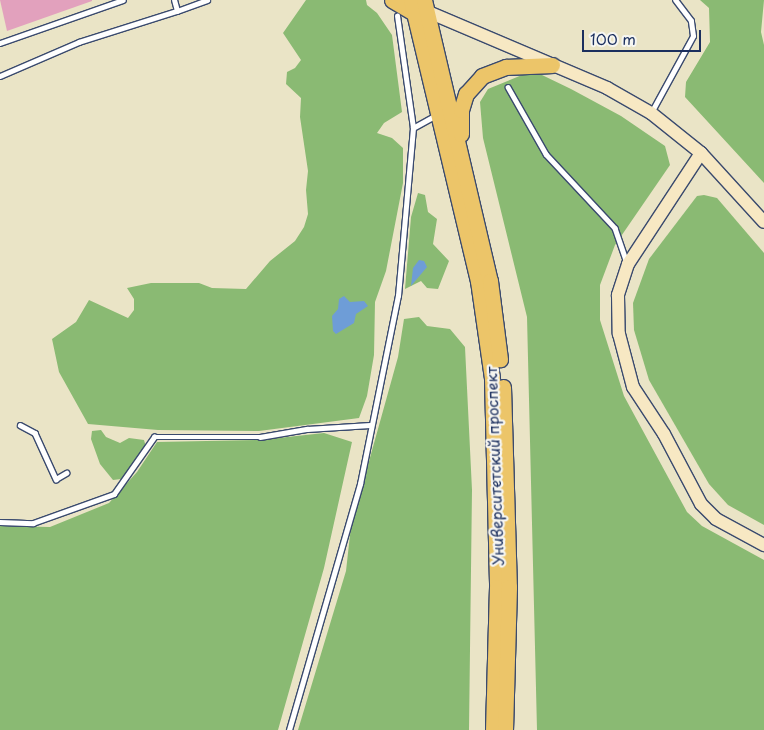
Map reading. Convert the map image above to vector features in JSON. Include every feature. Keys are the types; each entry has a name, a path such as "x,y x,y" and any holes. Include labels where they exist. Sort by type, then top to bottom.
{"main road":[{"path":"392,0 419,6 607,88 651,113 702,153 764,222"},
{"name":"Университетский проспект","path":"419,6 439,114 478,281 488,342 495,428 503,587 493,730"},
{"name":"Университетский проспект","path":"419,6 461,158 490,281 497,331 506,429 503,587 505,730"},
{"path":"461,158 461,110 474,83 490,72 506,67 552,65"},
{"path":"702,153 628,264 621,279 618,310 624,359 633,387 664,434 701,504 716,519 764,545"}],"lane":[{"path":"0,43 123,0"},
{"path":"174,0 177,11"},
{"path":"0,76 79,42 207,0"},
{"path":"651,113 692,36 691,21 675,0"},
{"path":"289,730 360,484 370,426 398,296 413,128 397,16"},
{"path":"508,87 546,154 615,228 628,264"},
{"path":"413,128 439,114"},
{"path":"20,425 35,433 56,479 66,473"},
{"path":"0,522 33,523 114,494 154,437 260,437 307,429 370,426"}],"green space":[{"path":"306,0 366,0 367,5 377,13 392,35 402,112 384,123 377,133 392,138 403,148 403,183 386,271 375,302 374,355 367,396 359,418 259,431 158,430 88,424 59,372 52,339 76,322 89,300 128,318 134,310 134,299 127,288 151,283 199,283 212,288 246,289 270,261 295,241 304,227 308,214 306,190 308,171 300,117 301,98 286,84 287,72 295,68 301,60 283,33"},
{"path":"700,0 764,0 761,32 764,45 764,183 685,97 686,82 710,42 709,8"},
{"path":"522,75 542,75 571,89 621,116 665,146 670,165 615,245 600,285 600,320 624,396 687,512 702,526 764,560 764,730 537,730 527,317 483,138 480,102 488,89"},
{"path":"418,193 425,195 428,212 437,219 433,244 449,261 438,289 427,288 421,281 405,289 411,217"},
{"path":"704,195 717,198 764,253 764,525 728,505 709,484 649,380 634,330 633,303 649,259 697,196"},
{"path":"419,317 427,326 450,329 465,347 472,490 469,730 298,730 346,571 351,526 398,357 404,319"},
{"path":"101,430 106,437 120,443 129,438 144,440 146,447 121,479 113,480 100,464 91,439 92,431"},
{"path":"324,433 352,442 324,568 278,730 0,730 0,526 50,527 109,503 137,472 157,442 260,440"}],"water":[{"path":"419,260 424,261 427,267 411,286 413,268"},
{"path":"344,296 350,302 364,301 368,306 356,314 354,323 336,334 333,331 332,316 338,309 339,299"}],"building":[{"path":"0,0 92,0 92,1 7,31"}]}
